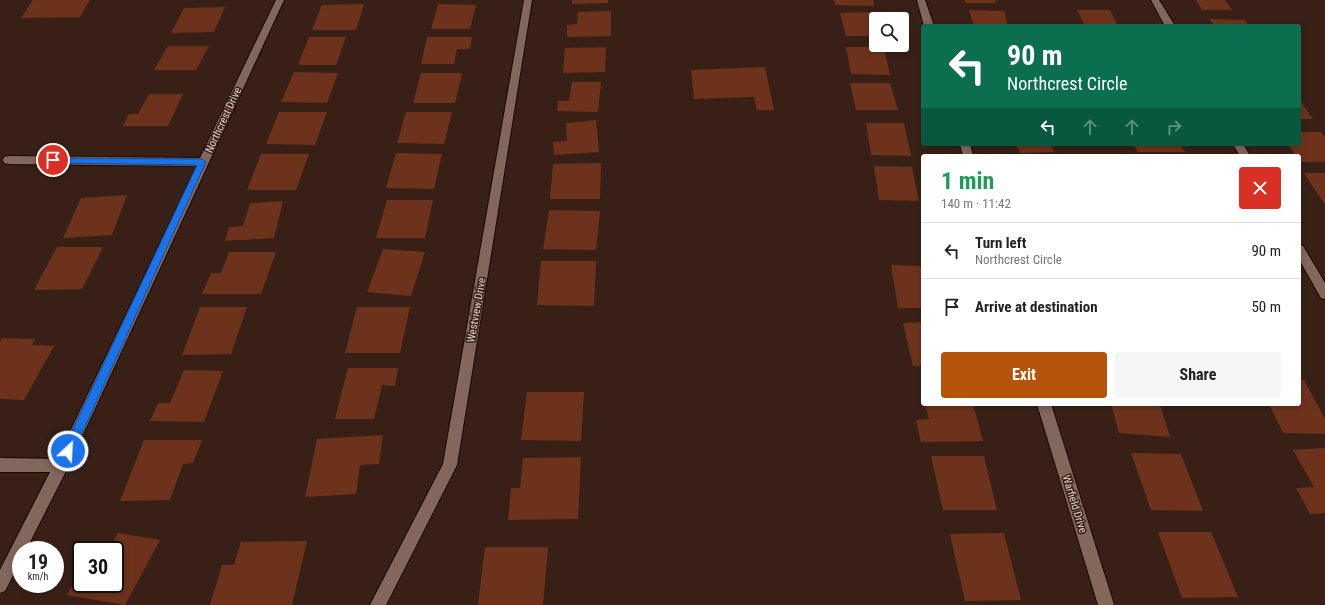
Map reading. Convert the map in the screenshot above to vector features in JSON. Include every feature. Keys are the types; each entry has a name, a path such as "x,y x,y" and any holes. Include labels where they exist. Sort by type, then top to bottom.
{"street":[{"name":"Northcrest Drive","path":"0,586 61,466 202,162 280,0"},
{"name":"Westview Drive","path":"378,605 450,464 528,0"},
{"path":"921,0 928,24"},
{"path":"1155,0 1169,24"},
{"path":"8,160 202,162"},
{"path":"1301,252 1325,294"},
{"name":"Warfield Drive","path":"1045,406 1106,605"},
{"path":"0,465 61,466"}],"building":[{"path":"33,0 90,0 80,17 21,18"},
{"path":"572,0 608,0 608,3 572,4"},
{"path":"834,0 873,0 874,6 835,5"},
{"path":"964,0 995,0 996,3 966,3"},
{"path":"1196,0 1225,0 1232,10 1202,10"},
{"path":"364,4 356,30 312,30 322,5"},
{"path":"438,4 476,5 470,29 431,29"},
{"path":"225,7 214,32 171,33 184,8"},
{"path":"969,10 1004,11 1007,24 973,24"},
{"path":"1077,10 1110,10 1117,24 1084,24"},
{"path":"611,11 611,36 567,37 567,25 577,24 578,12"},
{"path":"869,12 869,36 846,36 840,13"},
{"path":"1210,19 1245,20 1248,24 1213,24"},
{"path":"309,37 346,37 336,65 298,65"},
{"path":"427,37 472,37 470,49 457,49 454,64 421,64"},
{"path":"168,46 209,46 196,70 154,70"},
{"path":"606,47 605,72 563,73 565,48"},
{"path":"846,47 869,47 869,52 885,52 890,75 851,74"},
{"path":"765,67 774,110 757,110 754,97 694,99 691,70"},
{"path":"294,72 338,73 327,103 281,102"},
{"path":"421,73 462,73 455,103 413,103"},
{"path":"572,82 601,82 598,112 557,111 558,101 569,101"},
{"path":"850,83 890,83 898,110 856,110"},
{"path":"149,94 183,94 168,126 123,126 129,114 138,114"},
{"path":"1301,102 1313,119 1301,119"},
{"path":"279,112 327,112 315,145 266,144"},
{"path":"406,112 452,112 444,144 397,143"},
{"path":"596,120 599,152 554,155 553,142 567,141 566,123"},
{"path":"866,123 904,123 911,156 871,155"},
{"path":"1301,132 1321,132 1325,137 1325,162 1301,162 1301,154 1295,154 1289,146 1301,146"},
{"path":"1017,146 1051,146 1054,152 1020,153"},
{"path":"1134,146 1181,146 1185,152 1138,152"},
{"path":"396,153 442,154 434,189 386,188"},
{"path":"261,154 309,154 296,190 247,190"},
{"path":"601,163 600,199 550,199 553,164"},
{"path":"874,166 912,167 919,201 879,200"},
{"path":"1304,173 1325,173 1325,205"},
{"path":"127,195 112,235 63,238 81,198"},
{"path":"387,200 433,200 425,238 376,238"},
{"path":"283,201 274,238 225,241 229,227 243,226 250,203"},
{"path":"549,210 600,211 596,250 543,249"},
{"path":"57,247 103,247 82,289 34,290"},
{"path":"383,249 425,252 411,296 367,292"},
{"path":"229,252 276,252 261,294 202,294 211,273 221,273"},
{"path":"541,261 596,261 594,306 537,305"},
{"path":"891,265 921,266 921,308 898,308"},
{"path":"200,307 247,307 231,354 182,355"},
{"path":"357,307 410,307 400,353 345,353"},
{"path":"921,322 921,366 913,366 903,323"},
{"path":"2,338 35,339 32,345 54,346 24,400 0,399 0,342"},
{"path":"348,368 398,368 395,386 382,385 374,419 335,419"},
{"path":"184,370 223,371 204,422 150,421 158,403 170,403"},
{"path":"1301,380 1304,380 1325,419 1325,434 1283,433 1270,406 1301,406"},
{"path":"527,392 584,392 581,441 521,440"},
{"path":"926,406 974,406 983,441 921,442 916,420 929,419"},
{"path":"1112,406 1161,406 1170,437 1119,433"},
{"path":"383,435 379,464 360,465 356,494 305,497 317,439"},
{"path":"144,440 202,440 193,463 183,464 170,500 120,501"},
{"path":"1325,448 1325,513 1310,514 1296,488 1314,487 1293,450"},
{"path":"1131,453 1181,454 1203,511 1151,510"},
{"path":"931,456 984,456 997,510 943,510"},
{"path":"581,457 578,519 508,520 511,488 520,488 523,458"},
{"path":"1158,532 1211,532 1238,597 1182,598"},
{"path":"118,533 160,540 125,605 67,595 72,586 72,593 124,593 124,541 113,541"},
{"path":"1004,533 1021,600 965,601 950,534"},
{"path":"307,541 292,605 210,605 222,565 234,565 241,542"},
{"path":"485,547 548,547 543,605 478,605"}],"route":[{"path":"53,160 202,162 68,451"}]}
